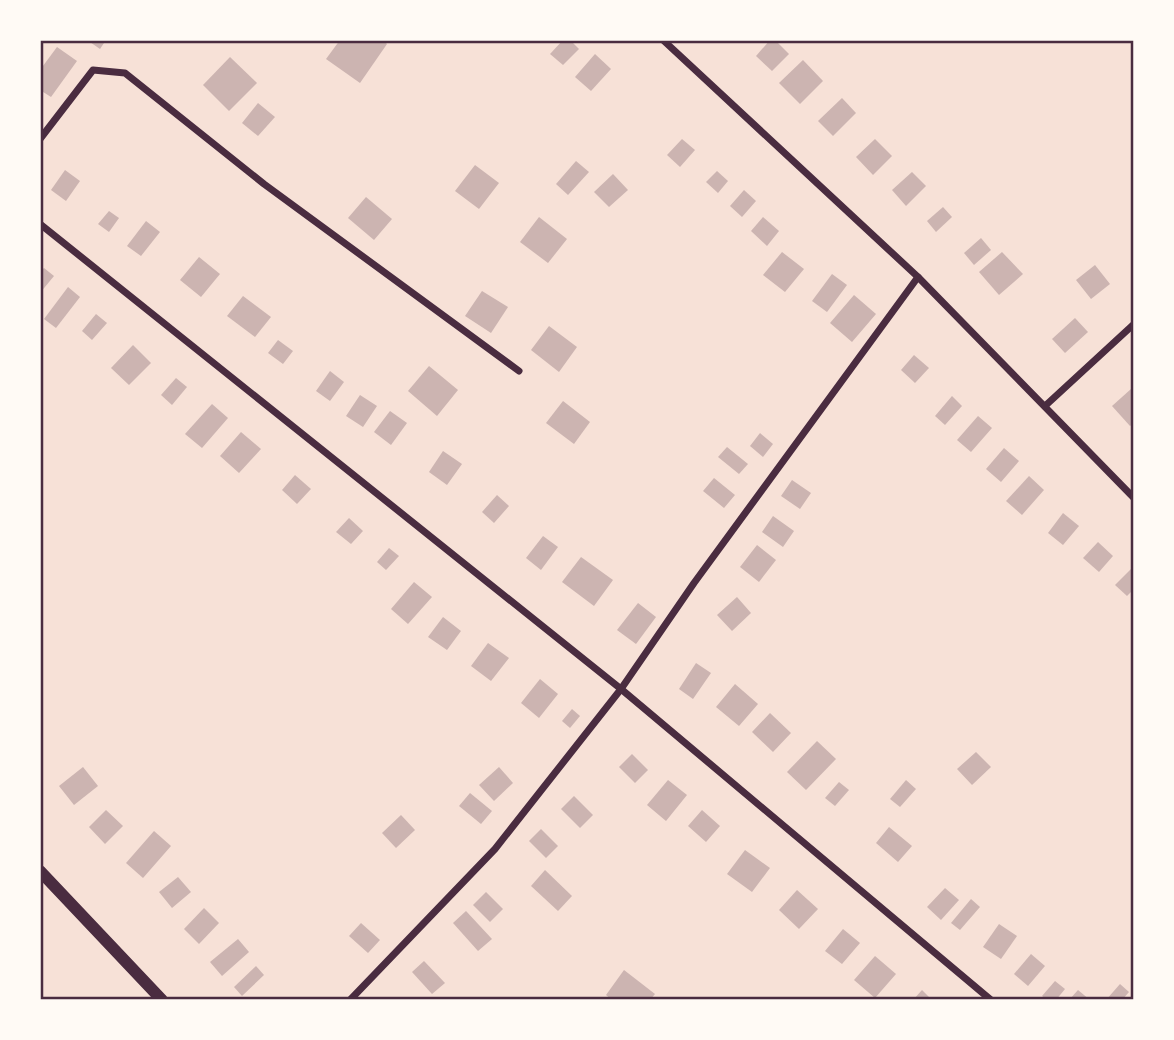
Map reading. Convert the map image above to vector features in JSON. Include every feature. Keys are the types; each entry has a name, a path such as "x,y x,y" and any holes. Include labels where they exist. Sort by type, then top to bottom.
{"main road":[{"path":"40,871 162,1000"}],"street":[{"path":"663,40 918,277 1134,498"},
{"path":"40,139 93,70 125,73 264,184 519,371"},
{"path":"40,224 621,689 991,1000"},
{"path":"350,1000 495,849 621,689 694,583 918,277"},
{"path":"1045,406 1134,324"}],"building":[{"path":"87,40 106,40 100,49"},
{"path":"340,40 383,40 387,44 360,83 326,59"},
{"path":"563,40 570,40 579,49 563,65 550,54"},
{"path":"770,40 775,40 789,54 772,71 756,56"},
{"path":"57,47 77,61 51,97 40,90 40,70"},
{"path":"595,54 611,69 591,91 575,77"},
{"path":"230,57 257,83 229,111 203,85"},
{"path":"803,60 823,81 800,104 779,83"},
{"path":"842,98 856,113 833,136 818,121"},
{"path":"258,103 275,117 258,136 242,123"},
{"path":"682,139 695,150 680,167 667,155"},
{"path":"875,139 892,156 873,175 856,157"},
{"path":"576,161 589,172 568,195 556,184"},
{"path":"475,165 499,183 479,209 455,191"},
{"path":"65,170 80,181 66,201 51,190"},
{"path":"717,171 728,181 718,193 706,182"},
{"path":"912,172 926,186 906,206 892,190"},
{"path":"613,174 628,190 609,207 594,192"},
{"path":"744,190 756,201 742,217 730,206"},
{"path":"366,197 392,219 374,240 348,218"},
{"path":"943,207 952,217 936,232 927,221"},
{"path":"109,211 119,218 109,232 98,224"},
{"path":"539,217 567,239 548,263 520,242"},
{"path":"763,217 779,231 767,246 751,231"},
{"path":"146,221 160,232 141,256 127,246"},
{"path":"981,238 991,250 974,265 964,253"},
{"path":"782,252 804,269 785,292 763,275"},
{"path":"1002,252 1023,274 999,295 979,272"},
{"path":"199,257 220,274 201,297 180,280"},
{"path":"1095,265 1110,284 1091,299 1076,280"},
{"path":"44,268 54,276 40,293 40,272"},
{"path":"832,274 847,285 827,312 812,301"},
{"path":"68,287 80,297 56,328 44,319"},
{"path":"482,291 508,307 491,333 465,316"},
{"path":"854,295 876,314 852,342 830,323"},
{"path":"243,296 271,317 255,337 227,316"},
{"path":"96,314 107,323 92,340 82,331"},
{"path":"1075,318 1088,332 1065,353 1052,339"},
{"path":"549,326 577,347 559,372 531,350"},
{"path":"278,340 293,351 283,364 268,353"},
{"path":"133,345 151,363 129,385 111,368"},
{"path":"914,355 929,368 915,383 901,370"},
{"path":"429,366 458,390 437,416 408,391"},
{"path":"330,371 344,382 330,401 316,391"},
{"path":"176,378 187,387 172,405 161,395"},
{"path":"1131,389 1134,391 1134,423 1130,426 1112,406"},
{"path":"360,395 377,406 363,427 346,416"},
{"path":"952,396 962,406 945,425 935,416"},
{"path":"563,401 590,422 574,444 546,423"},
{"path":"212,404 228,418 202,448 185,434"},
{"path":"390,411 407,423 391,445 374,432"},
{"path":"978,416 992,428 971,452 957,440"},
{"path":"241,432 261,449 239,473 220,456"},
{"path":"760,433 773,444 763,457 750,446"},
{"path":"727,447 748,464 739,474 718,457"},
{"path":"1004,448 1019,461 1001,482 986,469"},
{"path":"443,451 462,464 447,485 429,472"},
{"path":"295,475 311,489 297,504 282,490"},
{"path":"1029,476 1044,490 1022,515 1006,501"},
{"path":"714,478 735,495 724,508 703,491"},
{"path":"792,480 811,493 800,509 781,496"},
{"path":"497,495 509,506 494,523 482,512"},
{"path":"1063,513 1079,526 1063,545 1048,533"},
{"path":"773,516 794,531 783,547 762,532"},
{"path":"349,518 363,531 351,544 336,532"},
{"path":"543,536 558,547 541,570 526,558"},
{"path":"1098,542 1113,556 1099,572 1083,558"},
{"path":"757,545 776,560 759,582 740,567"},
{"path":"389,548 399,556 386,570 377,562"},
{"path":"581,557 613,580 594,606 562,582"},
{"path":"1131,569 1134,572 1134,589 1127,596 1115,585"},
{"path":"414,582 432,597 408,624 391,609"},
{"path":"737,597 751,613 732,631 717,615"},
{"path":"638,603 656,617 636,644 617,630"},
{"path":"443,617 461,631 447,650 428,637"},
{"path":"488,643 509,658 491,681 471,666"},
{"path":"696,663 711,673 693,699 679,689"},
{"path":"540,679 558,694 539,718 521,703"},
{"path":"735,684 758,704 739,726 716,707"},
{"path":"572,709 580,716 570,728 562,721"},
{"path":"770,713 791,733 773,752 752,732"},
{"path":"817,741 836,759 806,790 787,772"},
{"path":"976,752 991,767 972,785 957,769"},
{"path":"632,754 648,770 635,783 619,767"},
{"path":"83,767 98,786 74,805 59,786"},
{"path":"499,767 513,783 494,801 479,785"},
{"path":"668,780 687,795 666,821 647,805"},
{"path":"906,780 916,789 900,807 890,799"},
{"path":"839,782 849,790 835,806 825,798"},
{"path":"470,793 492,811 481,824 459,806"},
{"path":"574,796 593,815 580,828 561,809"},
{"path":"106,810 123,826 105,844 89,827"},
{"path":"702,810 720,826 706,842 688,826"},
{"path":"401,815 415,830 396,848 382,833"},
{"path":"889,827 912,846 898,862 876,843"},
{"path":"541,829 558,846 546,858 529,841"},
{"path":"154,831 171,846 143,878 126,863"},
{"path":"745,850 770,868 752,892 727,874"},
{"path":"545,870 572,896 558,911 531,886"},
{"path":"178,877 191,892 172,908 159,892"},
{"path":"945,888 959,900 941,920 927,907"},
{"path":"797,890 818,909 799,929 779,910"},
{"path":"486,892 503,909 490,922 473,905"},
{"path":"971,899 980,907 960,930 951,923"},
{"path":"204,908 219,923 199,944 184,929"},
{"path":"466,911 492,939 478,951 453,923"},
{"path":"361,923 380,940 368,953 349,936"},
{"path":"999,924 1017,936 1001,959 983,947"},
{"path":"843,929 860,943 842,964 825,951"},
{"path":"238,939 249,952 222,976 210,962"},
{"path":"1031,954 1045,966 1028,986 1014,974"},
{"path":"875,956 896,974 875,998 854,980"},
{"path":"424,961 445,983 432,994 412,972"},
{"path":"256,966 264,975 242,996 234,987"},
{"path":"624,970 655,994 650,1000 612,1000 606,995"},
{"path":"1055,981 1065,989 1056,1000 1047,1000 1042,996"},
{"path":"1120,984 1129,992 1122,1000 1106,1000"},
{"path":"922,990 932,1000 913,1000"},
{"path":"1078,990 1090,1000 1069,1000"}]}
